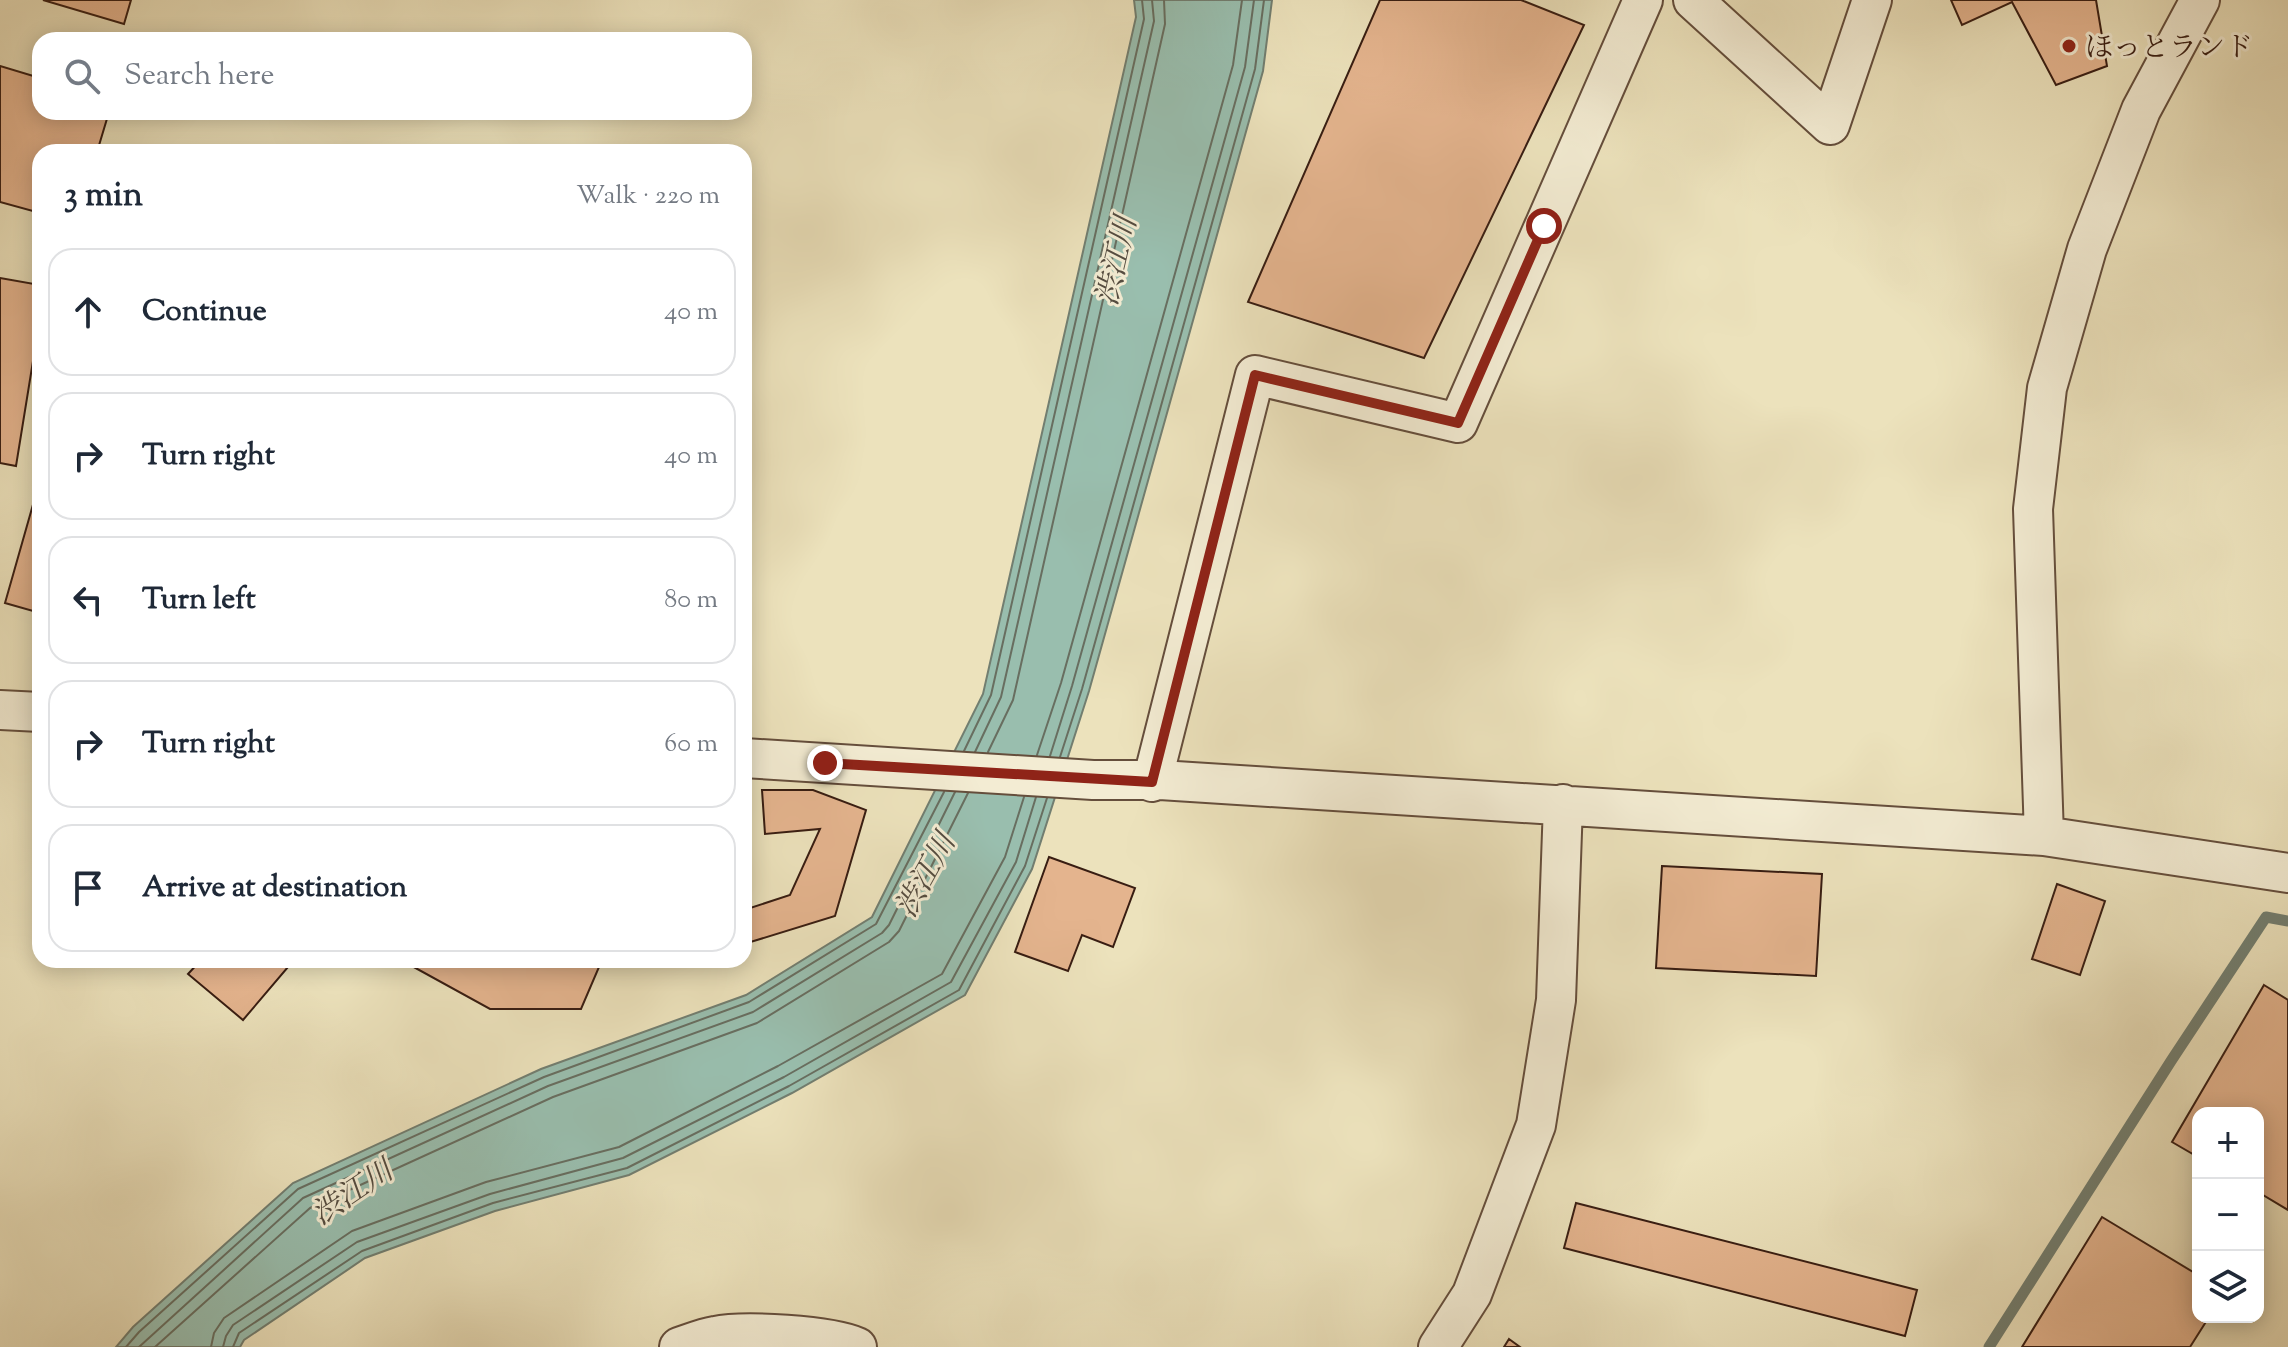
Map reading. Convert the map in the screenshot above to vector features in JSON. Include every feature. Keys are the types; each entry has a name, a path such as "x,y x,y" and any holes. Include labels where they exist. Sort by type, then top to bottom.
{"street":[{"path":"1152,782 1255,375 1458,423 1643,0"},
{"path":"1693,0 1830,125 1872,0"},
{"path":"2044,836 2033,509 2047,388 2087,249 2141,110 2200,0"},
{"path":"0,710 32,712"},
{"path":"752,759 1563,804 2044,836 2288,873"},
{"path":"1438,1347 1472,1294 1536,1125 1556,1000 1563,804"},
{"path":"679,1347 716,1335 798,1335 845,1342 857,1347"}],"water":[{"name":"渋江川","path":"1134,0 1272,0 1263,71 1089,691 1032,869 965,995 792,1093 629,1175 495,1211 365,1258 244,1340 240,1347 116,1347 133,1327 293,1183 541,1069 746,995 872,917 983,694 1136,17"}],"building":[{"path":"43,0 131,0 124,24"},
{"path":"1380,0 1521,0 1584,25 1424,358 1248,302"},
{"name":"ほっとランド","path":"1951,0 2096,0 2107,66 2056,85 2012,2 1962,25"},
{"path":"0,66 32,76 32,120 107,120 99,144 32,144 32,211 0,202"},
{"path":"0,278 32,284 32,367 16,466 0,463"},
{"path":"32,508 32,611 5,603"},
{"path":"762,790 813,790 866,810 835,916 752,942 752,907 790,895 820,829 765,834"},
{"path":"1049,857 1135,888 1113,947 1082,935 1068,971 1015,952"},
{"path":"1662,866 1822,874 1816,976 1656,968"},
{"path":"2057,884 2105,901 2080,975 2032,959"},
{"path":"194,968 287,968 243,1020 188,974"},
{"path":"415,968 599,968 581,1009 490,1009"},
{"path":"2264,985 2288,1000 2288,1210 2264,1196 2264,1107 2193,1107"},
{"path":"2192,1108 2192,1154 2172,1142"},
{"path":"1576,1203 1917,1290 1905,1336 1564,1248"},
{"path":"2102,1217 2192,1271 2192,1323 2205,1323 2190,1347 2022,1347"},
{"path":"1509,1339 1520,1347 1504,1347"}],"waterway":[{"path":"1989,1347 2266,917 2288,921"}],"place":[{"name":"ほっとランド","path":"2069,46"}],"route":[{"path":"825,763 1152,782 1255,375 1458,423 1544,226"}]}
